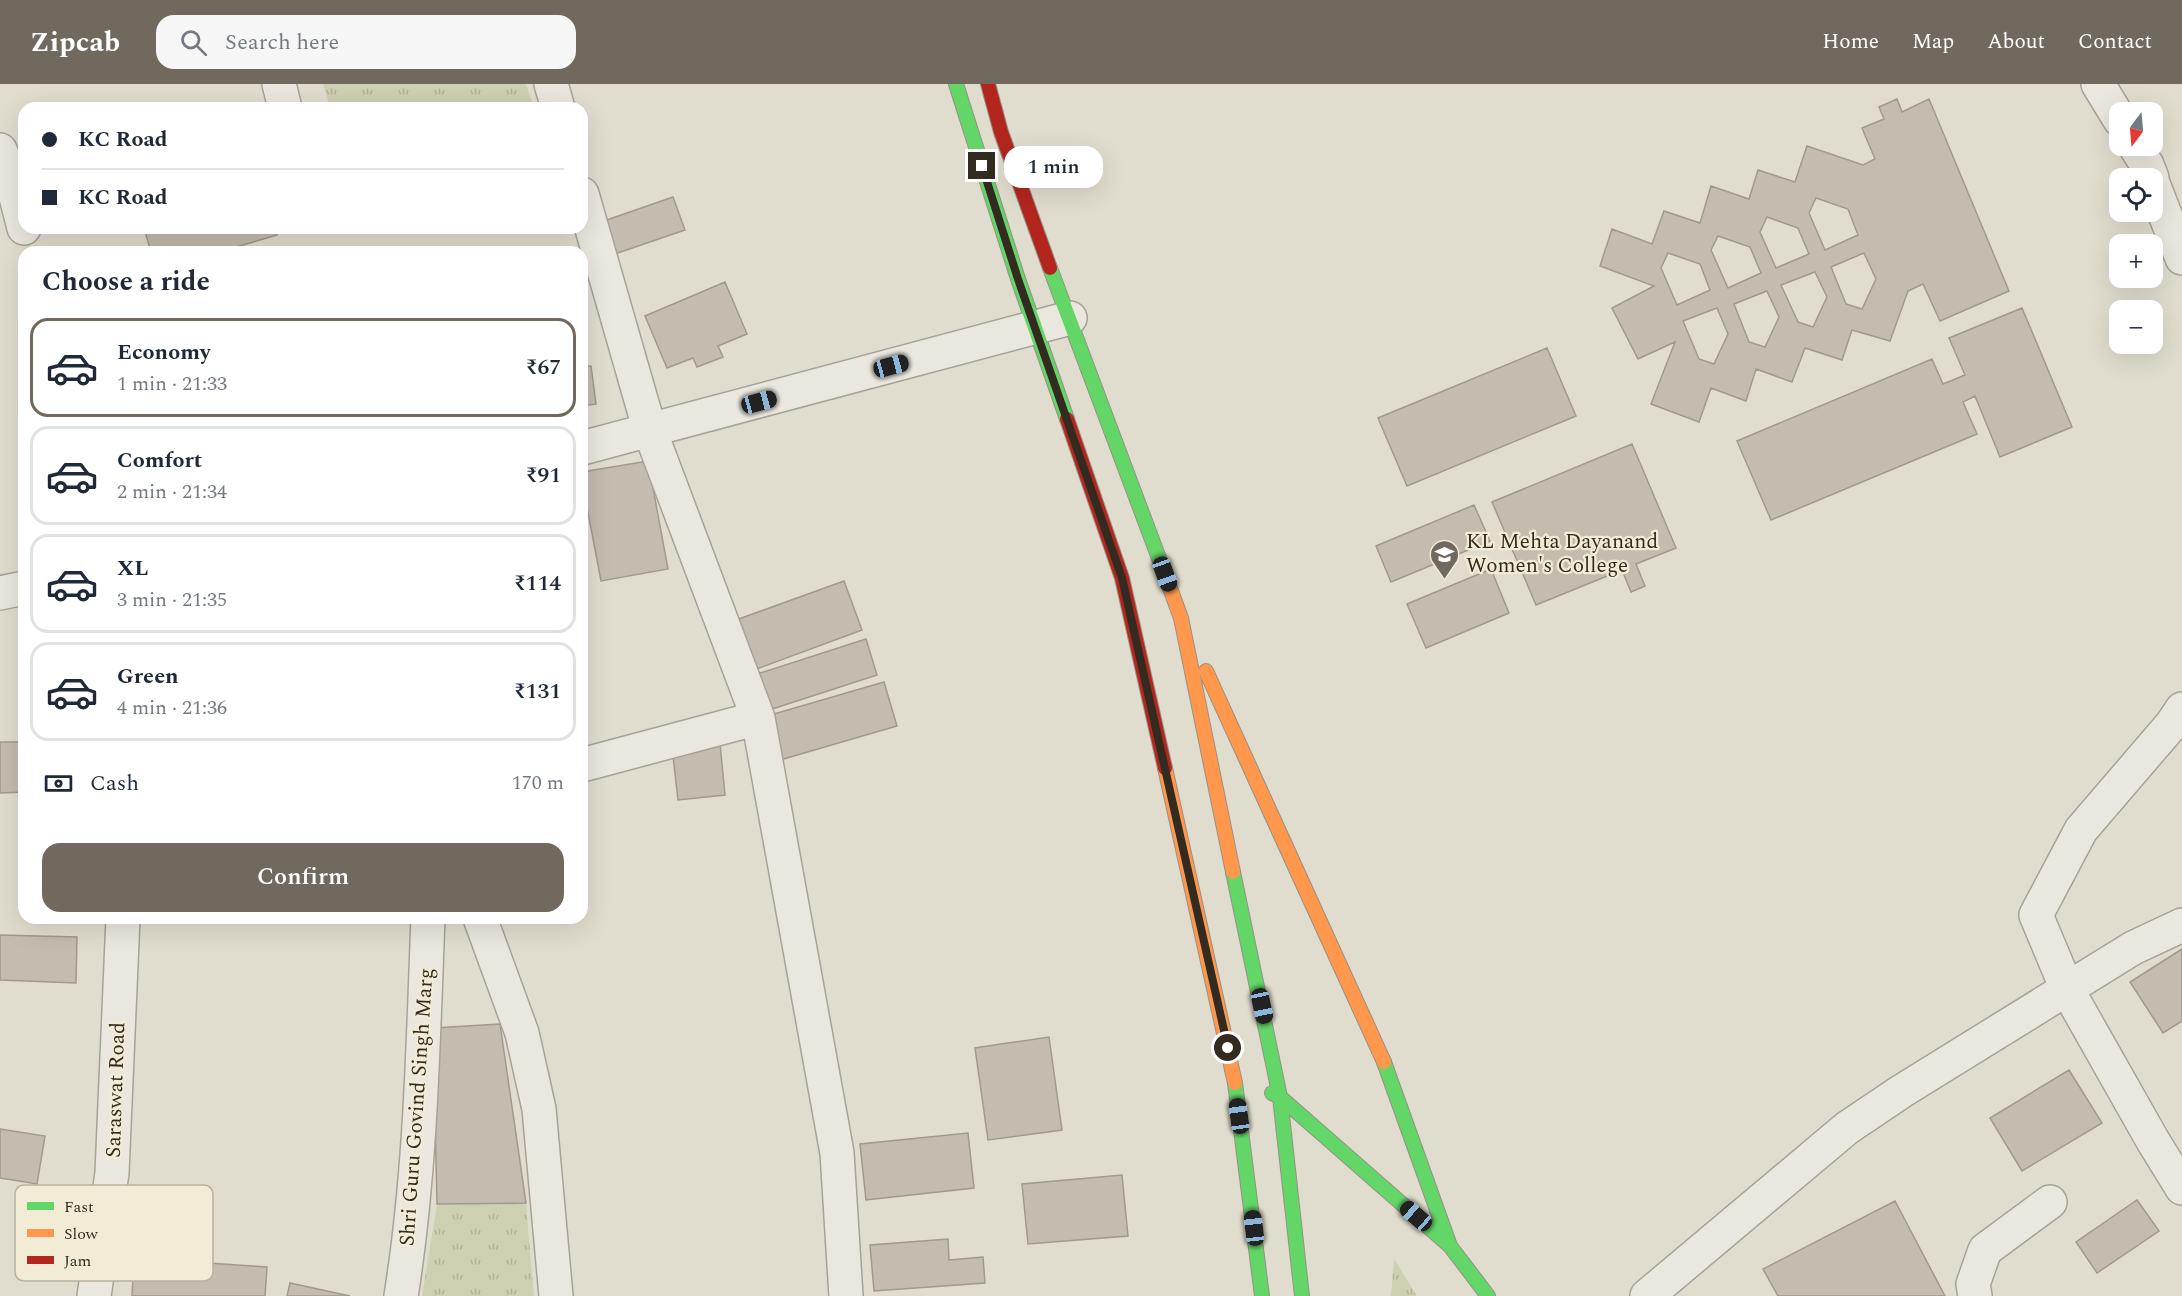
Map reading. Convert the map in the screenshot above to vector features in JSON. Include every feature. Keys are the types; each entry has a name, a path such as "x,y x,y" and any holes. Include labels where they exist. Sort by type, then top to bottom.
{"street":[{"path":"279,84 284,102"},
{"path":"551,84 556,102"},
{"path":"956,84 1014,268 1122,578 1233,1071 1262,1296"},
{"path":"988,84 1000,132 1181,618 1388,1071 1450,1246"},
{"path":"2098,84 2109,102"},
{"path":"0,150 9,170 18,205"},
{"path":"2163,209 2182,258"},
{"path":"588,215 650,431 758,718 837,1153 846,1296"},
{"path":"588,446 1070,318"},
{"path":"0,593 18,589"},
{"path":"1181,618 1280,1097 1302,1296"},
{"path":"2182,709 2172,724 2081,830 2036,915 2067,989 2153,1142 2182,1188"},
{"path":"588,763 758,718"},
{"name":"Saraswat Road","path":"110,1185 123,924"},
{"name":"Shri Guru Govind Singh Marg","path":"401,1296 408,1254 422,1081 428,924"},
{"path":"482,924 522,1033 539,1109 556,1296"},
{"path":"1647,1296 1847,1128 1902,1091 2133,948 2182,925"},
{"path":"1233,1071 1280,1097 1450,1246 1488,1296"},
{"path":"1975,1296 1973,1284 1985,1250 2050,1202"},
{"name":"Saraswat Road","path":"94,1296 96,1281"}],"green space":[{"path":"323,84 526,84 532,102 328,102"},
{"path":"526,1203 534,1296 422,1296 437,1204"},
{"path":"1394,1259 1417,1296 1391,1296"}],"building":[{"path":"1897,99 1902,112 1929,99 2009,291 1940,321 1923,284 1908,291 1890,341 1852,330 1842,360 1805,348 1792,382 1756,369 1746,401 1711,388 1699,422 1651,404 1675,342 1638,359 1612,308 1654,286 1600,266 1612,229 1652,244 1664,211 1700,223 1711,186 1749,199 1758,170 1795,182 1807,146 1863,165 1875,159 1862,128 1884,119 1879,107","holes":["1816,198 1848,209 1858,235 1825,250 1809,213","1767,217 1798,228 1809,254 1776,268 1760,232","1718,236 1750,247 1761,273 1728,288 1711,250","1668,253 1700,264 1710,290 1677,305 1661,268","1864,253 1876,279 1862,309 1846,304 1831,267","1815,272 1827,297 1813,327 1798,322 1781,285","1767,291 1779,317 1765,347 1749,342 1734,304","1717,308 1728,334 1714,364 1699,359 1683,321"]},
{"path":"673,197 685,230 609,256 598,223"},
{"path":"146,234 277,235 239,246 149,246"},
{"path":"725,282 747,334 718,346 723,357 697,367 693,358 667,368 645,316"},
{"path":"2022,308 2072,427 2000,457 1975,396 1963,402 1977,434 1771,520 1737,441 1932,359 1943,384 1965,375 1949,338"},
{"path":"1547,348 1576,416 1407,486 1378,418"},
{"path":"588,366 591,366 596,404 588,405"},
{"path":"1632,444 1676,548 1636,564 1645,586 1631,592 1622,570 1536,605 1492,502"},
{"path":"648,461 668,569 601,581 588,513 588,471"},
{"path":"1474,505 1490,541 1391,582 1376,546"},
{"path":"1491,569 1509,613 1426,648 1407,604"},
{"path":"844,581 862,630 754,670 736,620"},
{"path":"866,639 877,675 766,711 754,675"},
{"path":"884,682 897,726 780,760 767,716"},
{"path":"0,742 18,742 18,792 0,793"},
{"path":"720,743 725,795 678,800 672,747"},
{"path":"0,935 77,937 76,983 0,980"},
{"path":"2182,949 2182,1021 2163,1033 2130,982"},
{"path":"500,1024 526,1203 437,1204 433,1028"},
{"path":"1049,1037 1062,1130 988,1140 975,1048"},
{"path":"2069,1070 2102,1123 2022,1171 1990,1118"},
{"path":"0,1129 45,1136 37,1184 0,1178"},
{"path":"968,1133 974,1188 866,1200 860,1144"},
{"path":"1122,1175 1128,1236 1028,1244 1022,1184"},
{"path":"2137,1200 2159,1231 2097,1273 2076,1242"},
{"path":"1895,1201 1945,1296 1778,1296 1763,1269"},
{"path":"948,1239 949,1260 983,1257 985,1283 874,1291 870,1245"},
{"path":"213,1263 267,1267 265,1296 132,1296 133,1281 213,1281"},
{"path":"290,1283 350,1296 287,1296"}],"traffic: fast":[{"path":"956,84 1018,279 1067,419"},
{"path":"1050,268 1163,569"},
{"path":"1233,872 1280,1097 1302,1296"},
{"path":"1384,1062 1450,1246"},
{"path":"1235,1083 1262,1296"},
{"path":"1272,1093 1280,1097 1450,1246 1488,1296"}],"traffic: slow":[{"path":"1163,569 1181,618 1233,872"},
{"path":"1206,671 1384,1062"},
{"path":"1165,768 1235,1083"}],"traffic: jam":[{"path":"988,84 1001,132 1050,268"},
{"path":"1067,419 1122,578 1165,768"}],"place":[{"name":"KL Mehta Dayanand Women's College","path":"1445,580"}],"route":[{"path":"982,166 1018,279 1122,578 1228,1048"}]}
